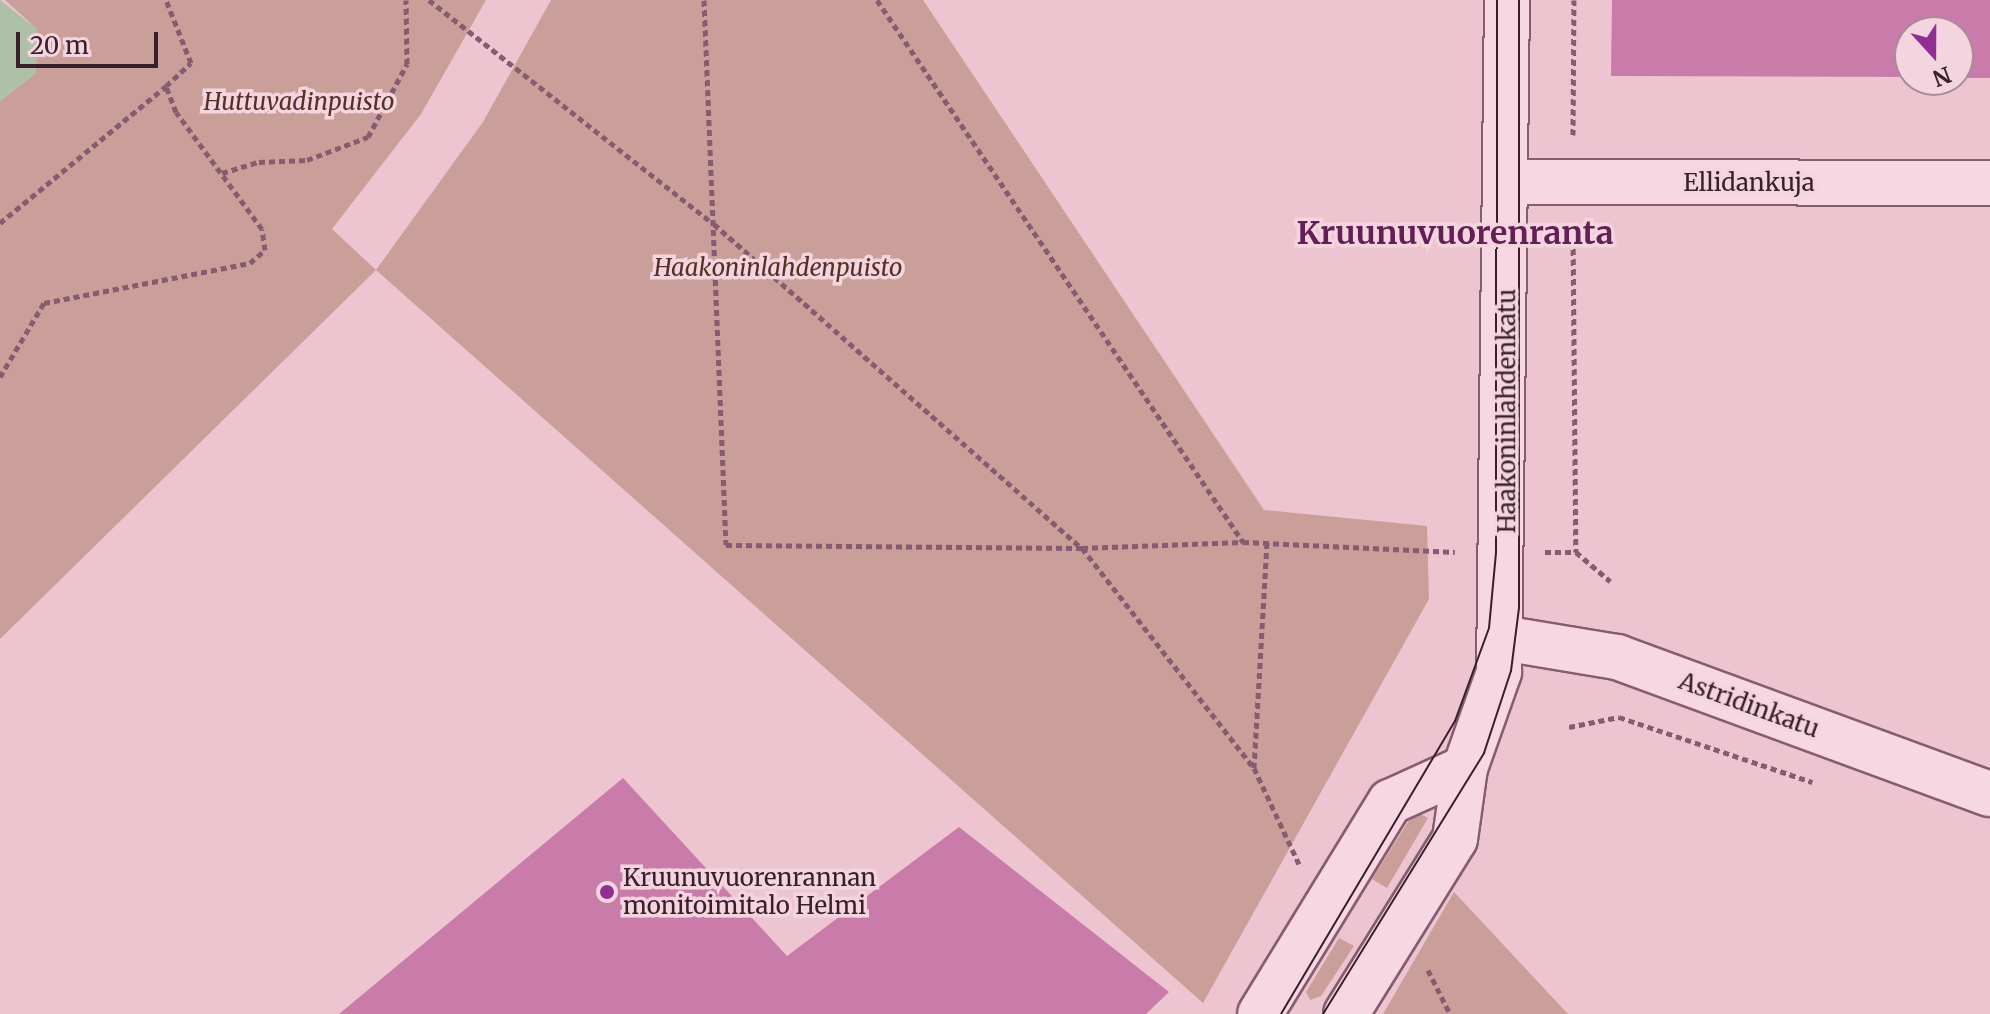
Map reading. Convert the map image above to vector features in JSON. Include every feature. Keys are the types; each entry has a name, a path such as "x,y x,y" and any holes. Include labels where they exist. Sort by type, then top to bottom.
{"street":[{"name":"Haakoninlahdenkatu","path":"1346,1014 1455,839 1465,768 1490,705 1502,638 1508,182 1507,0"},
{"name":"Ellidankuja","path":"1508,182 1990,183"},
{"name":"Astridinkatu","path":"1502,638 1606,653 1990,794"},
{"path":"1260,1014 1390,802 1465,768"}],"path":[{"path":"0,223 191,63 166,0"},
{"path":"221,174 259,162 307,160 368,137 407,64 406,0"},
{"path":"429,0 714,224 1082,548 1254,768 1308,881"},
{"path":"704,0 726,545 1082,548 1267,542 1452,552"},
{"path":"877,0 1243,542"},
{"path":"1574,0 1576,552 1610,581"},
{"path":"0,377 44,303 250,263 265,250 262,229 221,174 166,86"},
{"path":"1254,768 1267,542"},
{"path":"1569,727 1619,717 1827,787"},
{"path":"1421,954 1450,1014"}],"green space":[{"name":"Huttuvadinpuisto","path":"5,0 486,0 421,114 332,229 376,270 0,639 0,101 36,73 37,29"},
{"name":"Haakoninlahdenpuisto","path":"551,0 923,0 1264,510 1427,526 1429,599 1203,1003 376,270 483,122"},
{"path":"1415,811 1428,818 1387,888 1372,879"},
{"path":"1454,892 1568,1014 1383,1014"},
{"path":"1339,938 1354,946 1321,996 1310,1000 1306,992"}],"shaded area":[{"path":"0,0 37,29 37,49 36,73 0,101"}],"building":[{"path":"1612,0 1990,0 1990,78 1974,78 1974,16 1894,16 1894,77 1611,76"},
{"name":"Kruunuvuorenrannan monitoimitalo Helmi","path":"623,778 787,956 959,827 1169,992 1146,1014 339,1014"}],"tram line":[{"path":"1281,1014 1455,721 1489,628 1496,552 1497,0"},
{"path":"1323,1014 1484,753 1511,671 1519,608 1519,0"}],"place":[{"name":"Kruunuvuorenrannan monitoimitalo Helmi","path":"607,892"}],"district":[{"name":"Kruunuvuorenranta","path":"1455,233"}]}
